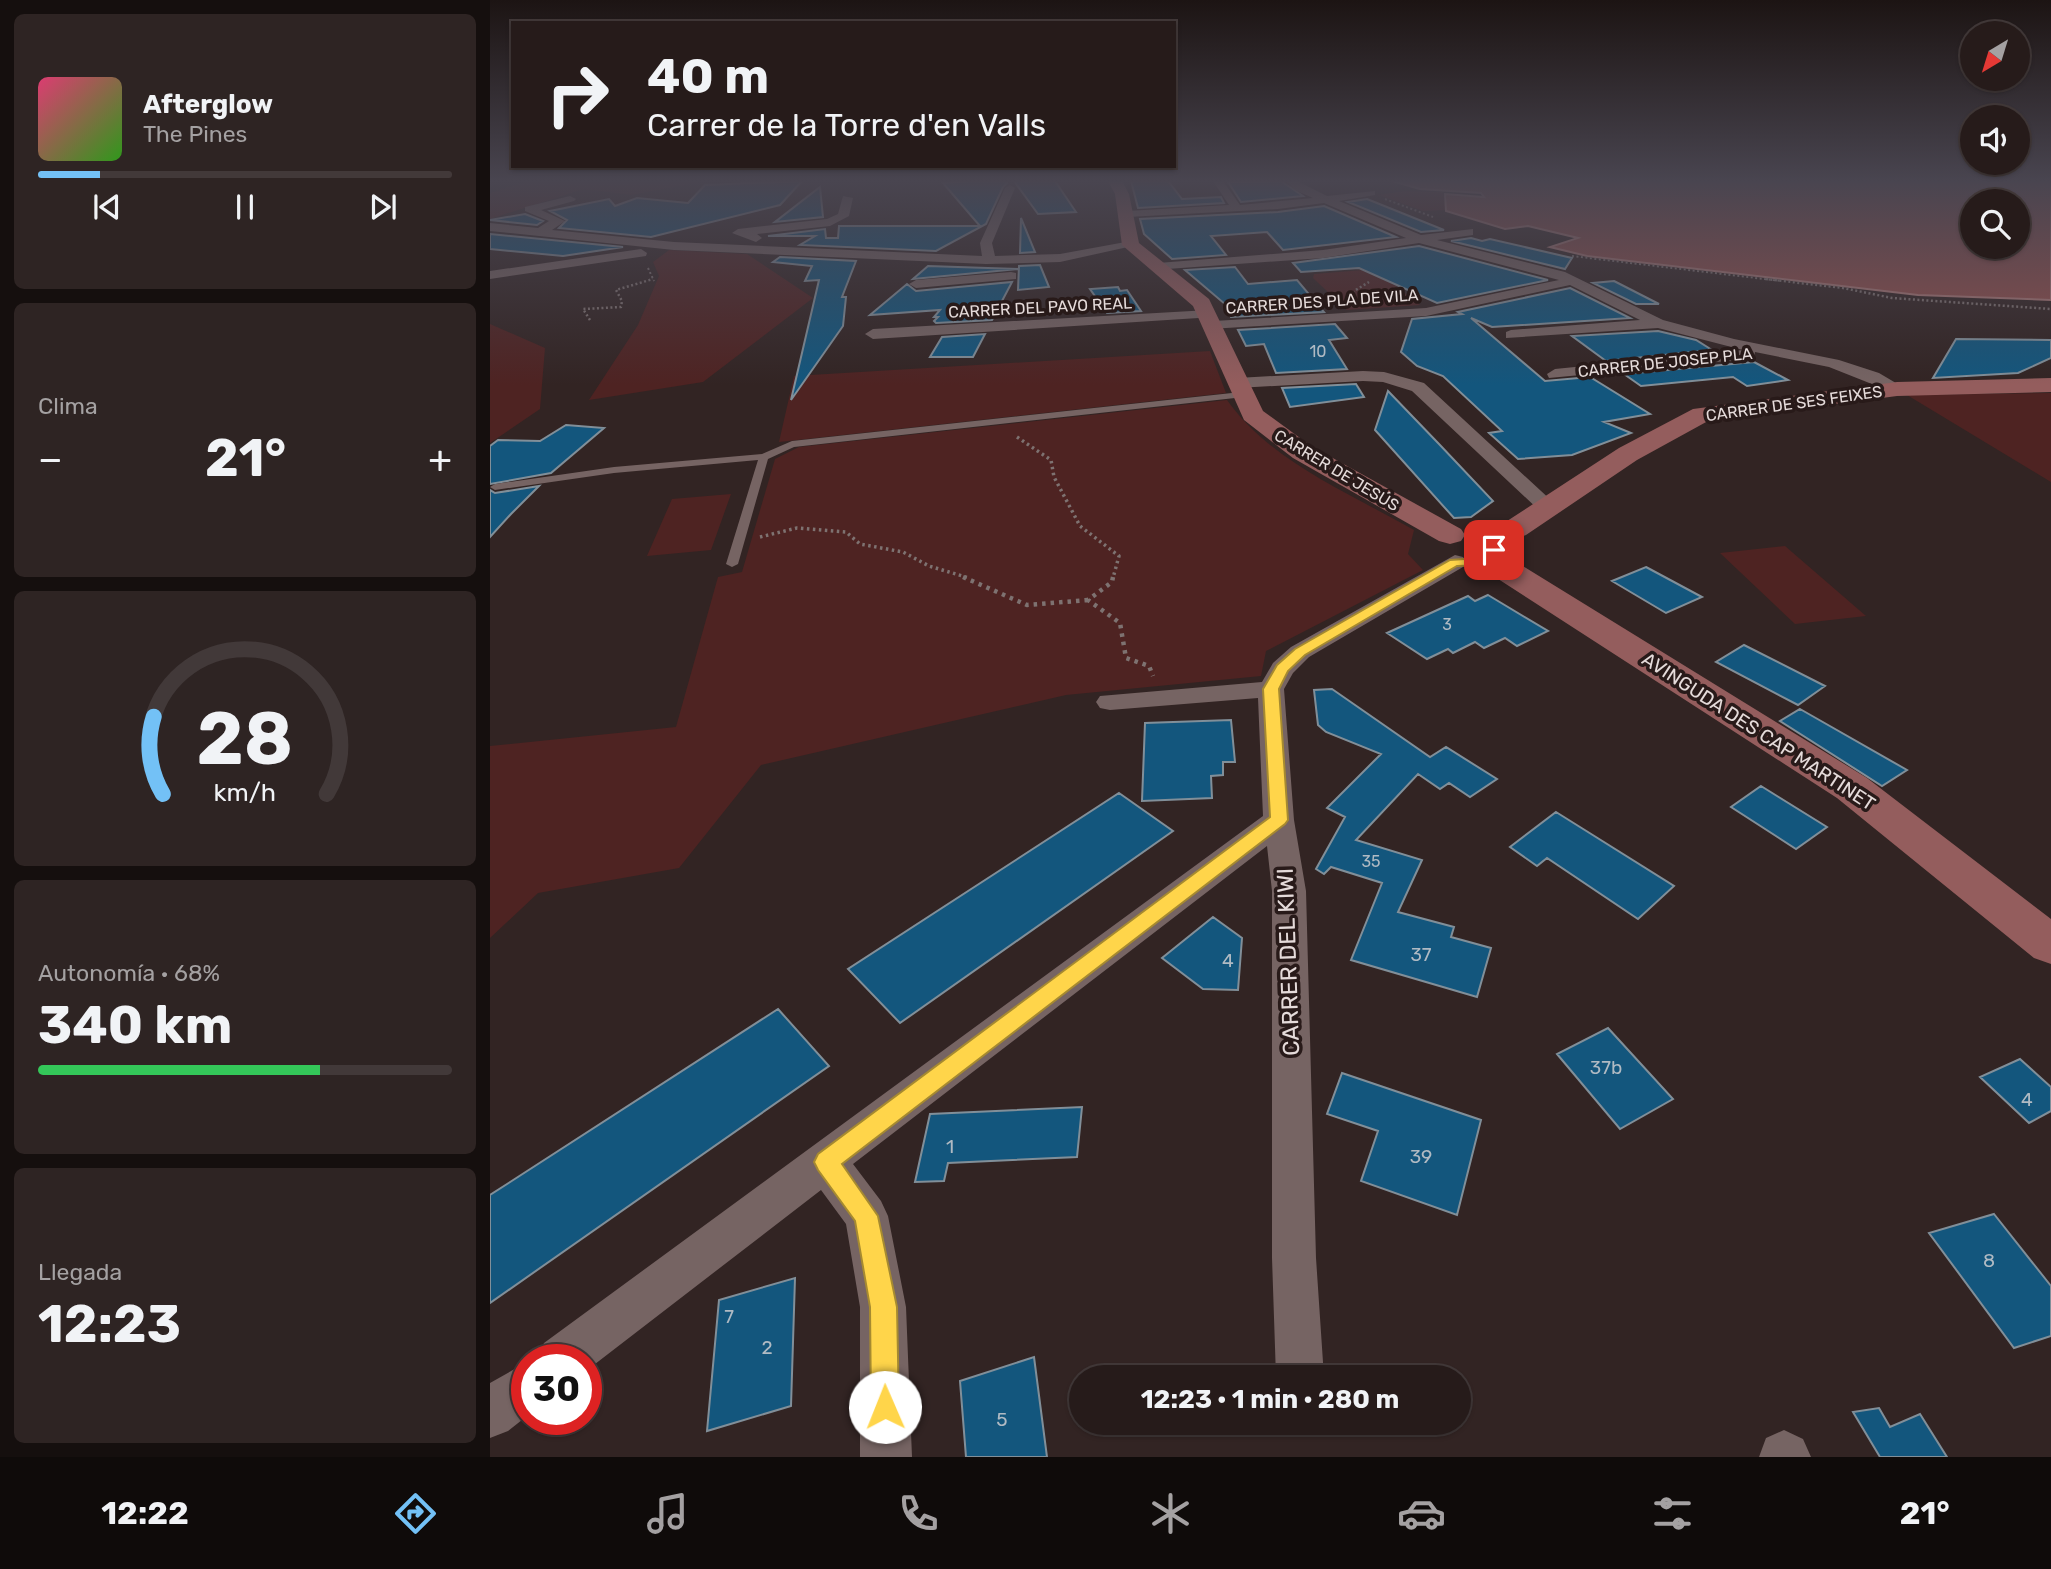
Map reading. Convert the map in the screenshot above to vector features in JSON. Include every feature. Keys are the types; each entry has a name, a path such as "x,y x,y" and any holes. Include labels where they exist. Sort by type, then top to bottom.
{"street":[{"path":"490,275 640,249"},
{"path":"754,249 1013,261 1060,258 1109,249"},
{"path":"986,260 989,256 987,249"},
{"name":"CARRER DE JESÚS","path":"1136,249 1202,303 1253,415 1272,432 1470,549"},
{"path":"1273,249 1294,272"},
{"path":"1158,267 1362,253 1371,249"},
{"path":"1458,249 1574,280 1658,323 1733,343 1833,363 1897,389"},
{"path":"1574,280 1581,258"},
{"path":"916,284 1011,276 1013,261"},
{"name":"CARRER DES PLA DE VILA","path":"1211,320 1426,312 1574,280"},
{"name":"CARRER DEL PAVO REAL","path":"873,334 1211,320"},
{"path":"1511,335 1658,323"},
{"name":"CARRER DE JOSEP PLA","path":"1555,374 1775,351"},
{"path":"1239,389 1363,376 1384,377 1418,387 1547,507"},
{"name":"CARRER DE SES FEIXES","path":"1470,549 1515,528 1628,454 1702,414 1897,389 2051,385"},
{"path":"1110,702 1162,700 1271,689 1282,668 1300,652 1470,549"},
{"name":"AVINGUDA DES CAP MARTINET","path":"1470,549 1852,788 2051,945"},
{"name":"CARRER DEL KIWI","path":"1271,689 1279,820 1289,891 1294,1258 1299,1365"},
{"path":"582,1344 1279,820"},
{"path":"826,1162 866,1216 883,1307 886,1457"},
{"path":"490,1413 511,1398"}],"lane":[{"path":"495,487 614,470 764,457 792,444 996,422 1239,389"},
{"path":"732,564 764,457"}],"path":[{"path":"590,320 583,309 621,307 622,301 616,290 654,281 646,263 650,249"},
{"path":"1581,258 1843,288 1892,299 2051,309"},
{"path":"739,542 797,528 846,532 860,544 903,552 929,566 974,580 1027,605 1088,600 1112,582 1119,556 1080,526 1055,477 1051,460 996,422"},
{"path":"1088,600 1120,623 1126,658 1149,666 1162,700"}],"shaded area":[{"path":"1558,249 1960,249 1960,259 2030,259 2030,249 2051,249 2051,300 1918,295 1587,256"},
{"path":"669,250 747,254 813,298 703,382 589,400 638,325 659,276 653,262"},
{"path":"1375,269 1420,305 1347,310 1313,278 1314,274"},
{"path":"490,324 545,348 540,409 490,443"},
{"path":"1210,351 1226,393 779,442 794,376"},
{"path":"2051,393 2051,482 1907,395"},
{"path":"1227,400 1245,422 1288,459 1414,530 1408,554 1423,570 1266,651 1261,676 1066,695 761,765 679,868 538,893 490,938 490,746 676,727 718,577 742,572 775,459 799,447"},
{"path":"731,494 711,550 647,556 672,499"},
{"path":"1785,546 1866,616 1795,624 1720,553"}],"building":[{"path":"490,249 610,249 563,256"},
{"path":"891,249 940,249 936,251"},
{"path":"1020,249 1034,249 1035,252 1020,253"},
{"path":"1161,249 1221,249 1226,255 1172,259"},
{"path":"1397,249 1430,249 1548,280 1437,303 1359,268 1301,272 1293,263"},
{"path":"1484,249 1533,249 1572,258 1565,269"},
{"path":"780,257 856,261 842,297 846,297 843,326 791,400 819,280 805,281 812,266 773,262"},
{"path":"1040,265 1049,287 1018,290 1019,266"},
{"path":"928,266 1018,269 913,279"},
{"path":"1235,267 1248,284 1297,280 1324,312 1231,317 1225,304 1185,270"},
{"path":"1614,281 1659,304 1636,304 1593,283"},
{"path":"1012,282 992,320 936,323 934,321 938,317 934,317 940,310 870,315 907,284 916,291"},
{"path":"1118,287 1120,291 1127,290 1141,311 1107,313 1090,289"},
{"path":"1570,288 1630,318 1492,327 1471,318 1545,381 1590,377 1650,414 1604,422 1631,433 1572,455 1518,459 1489,433 1502,431 1443,376 1417,366 1401,352 1412,319 1462,314 1458,312"},
{"path":"1335,324 1347,338 1329,340 1347,369 1276,373 1264,344 1246,346 1238,330"},
{"path":"1658,331 1696,340 1712,350 1606,361 1572,336"},
{"path":"985,334 973,357 930,357 942,337"},
{"path":"1956,339 2051,340 2051,358 2018,373 1933,378"},
{"path":"1754,362 1788,380 1747,386 1733,377 1641,386 1624,374"},
{"path":"1356,384 1364,397 1290,407 1282,388"},
{"path":"1388,391 1493,501 1471,517 1454,518 1375,430"},
{"path":"566,425 604,428 551,473 490,484 490,446 498,440 540,441"},
{"path":"539,486 490,537 490,490 495,493"},
{"path":"1646,567 1702,597 1666,613 1612,581"},
{"path":"1488,595 1548,631 1517,646 1505,638 1484,648 1475,642 1453,653 1448,649 1427,659 1387,633 1468,596 1475,601"},
{"path":"1744,645 1825,686 1798,705 1716,662"},
{"path":"1332,689 1430,757 1446,747 1497,779 1470,797 1449,783 1440,789 1418,774 1356,840 1422,860 1398,912 1454,927 1451,937 1491,948 1477,997 1351,960 1382,883 1331,867 1324,874 1316,869 1345,817 1327,808 1381,754 1326,732 1318,725 1314,690"},
{"path":"1800,709 1907,770 1882,786 1780,721"},
{"path":"1231,720 1235,762 1223,762 1223,775 1211,776 1212,798 1142,801 1145,723"},
{"path":"1761,786 1827,827 1796,849 1731,807"},
{"path":"1119,793 1173,831 900,1023 848,969"},
{"path":"1556,812 1674,886 1638,919 1547,858 1537,866 1510,847"},
{"path":"1213,917 1242,938 1238,990 1203,989 1162,958"},
{"path":"778,1009 829,1066 490,1303 490,1195"},
{"path":"1608,1028 1673,1099 1620,1129 1557,1054"},
{"path":"2020,1059 2051,1087 2051,1111 2029,1123 1980,1077"},
{"path":"1342,1073 1481,1120 1457,1215 1361,1181 1378,1131 1327,1114"},
{"path":"1082,1107 1077,1157 948,1163 944,1181 915,1182 930,1114"},
{"path":"1994,1214 2051,1286 2051,1336 2014,1348 1929,1233"},
{"path":"795,1278 791,1406 707,1431 719,1300"},
{"path":"1034,1357 1047,1457 966,1457 960,1381"},
{"path":"1879,1408 1890,1427 1920,1414 1947,1457 1880,1457 1853,1412"}],"route":[{"path":"885,1407 883,1307 866,1216 826,1162 1279,820 1271,689 1282,668 1327,634 1433,577 1455,562 1482,562 1489,559 1494,550"}]}
